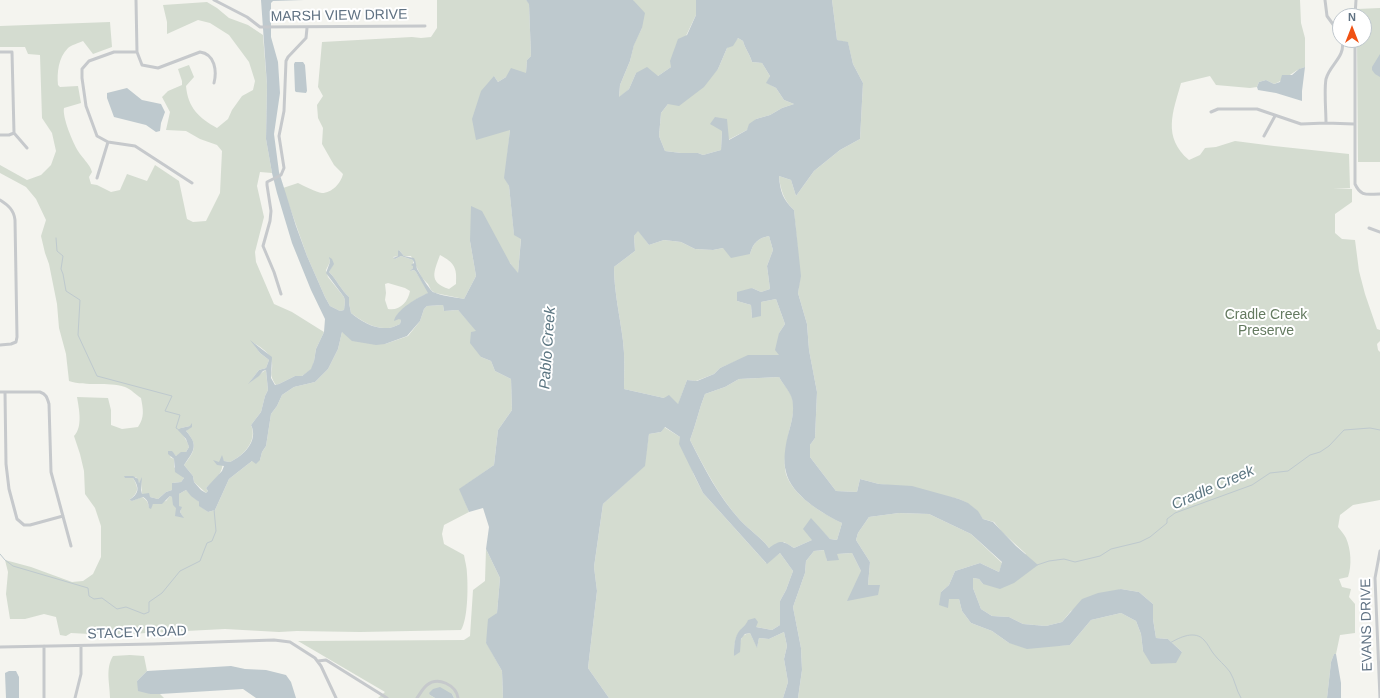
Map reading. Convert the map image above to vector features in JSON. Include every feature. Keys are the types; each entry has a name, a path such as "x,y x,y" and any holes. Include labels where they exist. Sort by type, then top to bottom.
{"street":[{"path":"136,0 137,52 138,58 142,65 158,68 200,52 206,53 210,56 215,67 216,76 214,83"},
{"name":"MARSH VIEW DRIVE","path":"214,0 247,17 260,27 307,28 425,26"},
{"path":"1325,0 1327,16 1332,23"},
{"path":"281,294 263,246 270,221 267,185 270,180 281,175 284,168 279,136 284,111 286,61 293,51 306,38 307,28"},
{"path":"1326,123 1326,80 1341,54 1342,48"},
{"path":"1355,48 1355,184 1358,191 1364,194 1380,194"},
{"path":"0,52 12,52 14,133 27,148"},
{"path":"137,52 114,52 89,61 82,69 86,106 97,136 108,142 135,146 192,183"},
{"path":"1211,112 1218,109 1248,109 1257,110 1301,124 1354,124"},
{"path":"1264,136 1275,116"},
{"path":"0,135 9,135 14,133"},
{"path":"97,178 108,142"},
{"path":"0,200 14,213 15,220 17,337 16,342 0,345"},
{"path":"1369,228 1380,232"},
{"path":"0,392 34,391 44,393 47,396 49,404 51,472 71,546"},
{"path":"5,392 7,476 17,519 22,524 30,526 63,516"},
{"name":"EVANS DRIVE","path":"1380,551 1375,578 1378,607 1380,698"},
{"name":"STACEY ROAD","path":"0,647 274,640 290,642 318,661"},
{"path":"44,646 44,698"},
{"path":"76,698 81,674 80,646"},
{"path":"336,698 318,661 326,660 387,698"},
{"path":"417,698 428,684 437,682 445,682 452,686 458,694 458,698"},
{"path":"420,695 424,698"}],"green space":[{"path":"437,0 526,0 529,3 531,56 527,60 526,74 506,77 498,82 494,76 510,130 505,178 509,186 514,234 521,238 518,274 510,263 470,241 476,276 464,299 435,293 422,278 413,260 413,268 411,271 414,270 416,272 429,293 412,302 397,315 401,320 400,324 393,327 381,328 362,321 351,313 349,297 329,272 333,264 329,258 330,262 326,270 328,277 344,297 345,301 344,310 340,311 330,306 307,256 283,188 298,183 322,193 326,193 336,187 343,174 334,165 322,144 323,128 318,118 317,105 323,96 318,87 322,42 431,37 437,28","holes":["399,250 404,256 411,256 413,260 401,256 395,259 393,257 398,256","440,255 454,266 456,284 449,289 442,286 435,280 434,276","388,283 410,291 403,305 396,309 388,309 385,300 385,284"]},
{"path":"633,0 696,0 696,15 671,67 658,76 636,73 629,89 619,98 620,85 630,61 634,44 642,28"},
{"name":"Cradle Creek Preserve","path":"832,0 1300,0 1301,23 1305,38 1305,67 1297,70 1274,84 1266,80 1259,82 1257,87 1250,88 1216,85 1210,76 1181,83 1173,114 1172,133 1175,142 1189,160 1200,155 1205,148 1216,147 1235,141 1349,154 1350,188 1333,188 1352,189 1352,202 1335,214 1335,233 1342,239 1355,240 1359,271 1365,294 1377,329 1380,330 1380,341 1377,344 1380,352 1380,500 1353,505 1340,515 1338,527 1348,542 1350,563 1348,577 1339,579 1342,587 1351,589 1349,597 1355,604 1355,633 1340,635 1336,654 1334,654 1331,662 1327,698 798,698 802,670 801,648 793,607 805,573 806,561 814,551 825,550 827,561 837,554 852,553 868,585 870,562 856,540 858,533 869,517 899,513 929,514 971,534 1002,563 999,572 980,563 955,571 949,585 941,592 949,599 959,599 962,611 971,623 992,631 1009,643 1052,646 1070,645 1091,620 1121,613 1136,621 1141,634 1143,651 1182,652 1168,639 1156,638 1153,619 1153,604 1139,592 1121,589 1071,611 1062,622 1046,626 1023,624 1009,617 992,616 981,609 973,588 973,578 979,579 983,584 1026,554 1002,532 994,522 983,519 967,503 959,499 860,479 857,492 836,491 810,457 810,445 815,438 817,392 809,350 807,324 798,293 800,276 794,210 783,194 779,176 791,180 796,196 814,171 840,150 860,139 863,83 853,64 848,43 837,40"},
{"path":"207,2 229,18 248,25 263,35 267,85 266,139 272,173 260,172 257,186 264,217 255,252 256,262 274,304 292,312 324,332 316,349 312,369 302,376 295,376 276,385 271,375 271,359 264,350 252,342 260,353 269,360 266,368 259,370 249,383 266,370 268,390 261,412 251,425 253,431 251,442 248,447 240,456 230,462 224,461 222,458 223,463 221,471 206,488 208,491 206,493 194,482 193,476 184,465 194,448 193,440 186,431 190,426 181,428 189,447 186,452 176,456 174,454 170,457 174,459 174,467 184,478 181,482 172,483 172,490 166,492 158,499 142,495 141,480 139,483 136,477 125,478 133,478 137,488 135,495 129,500 132,501 142,497 147,501 149,507 153,504 166,501 170,496 173,497 179,516 183,517 180,512 181,510 178,498 179,494 186,490 199,502 200,506 208,512 215,510 229,479 252,461 260,460 262,452 266,446 271,414 282,395 294,387 315,382 328,369 338,349 342,332 385,344 408,336 420,321 424,309 427,306 443,305 444,311 458,310 477,331 481,357 491,361 495,371 511,379 512,410 498,430 494,465 460,489 469,512 444,525 442,534 444,544 464,555 467,572 467,603 465,618 461,630 279,632 225,629 108,635 71,633 66,636 60,635 56,617 44,614 25,619 10,619 6,594 8,572 5,560 31,567 72,582 83,581 93,574 101,557 101,526 95,508 85,494 84,471 74,436 79,428 77,397 108,398 111,410 111,425 122,429 138,427 142,420 143,413 141,398 127,388 111,384 83,384 69,381 66,354 59,328 57,304 49,264 41,236 46,220 36,199 26,187 0,173 0,165 27,180 41,175 51,165 56,151 52,133 42,118 40,55 28,54 25,47 0,47 0,26 110,22 112,47 93,54 83,41 73,45 68,48 62,56 58,71 58,85 60,87 78,86 81,103 64,108 64,112 68,130 73,142 91,169 92,172 89,177 91,184 97,185 111,192 120,190 127,174 147,181 155,165 179,181 187,219 193,222 206,221 220,193 222,151 217,145 200,139 186,131 166,130 170,112 162,97 168,91 182,85 178,69 189,65 194,77 186,86 189,100 200,116 217,128 228,119 232,110 242,96 253,90 255,81 249,62 229,35 210,23 198,20 167,34 167,22 163,5"},
{"path":"1372,8 1380,8 1380,162 1358,162 1357,48 1372,48"},
{"path":"738,38 743,41 752,62 762,63 770,76 767,83 776,88 784,100 794,104 782,108 770,115 756,119 747,130 728,140 722,131 721,150 703,155 698,153 665,151 659,136 661,113 668,104 718,69 727,48"},
{"path":"638,230 649,245 664,240 681,242 695,249 713,250 723,248 750,254 756,242 769,236 773,250 767,266 770,289 761,292 752,288 737,301 751,305 752,318 761,302 776,299 785,324 779,333 780,355 748,356 720,368 714,374 696,381 687,380 678,405 664,398 624,389 624,347 616,295 614,267 635,251 634,236"},
{"path":"779,377 790,393 793,403 793,413 785,455 786,474 795,490 802,497 817,509 842,523 837,540 830,539 822,531 812,540 794,548 784,542 769,548 740,520 725,502 712,482 690,440 705,394 725,387 739,379"},
{"path":"664,427 680,437 694,475 703,493 766,563 780,553 793,571 780,601 780,625 772,630 746,625 737,635 734,647 734,656 744,635 750,633 757,647 759,638 769,639 784,632 787,646 784,659 788,682 783,698 609,698 588,668 597,591 594,567 603,504 644,466 649,434 661,432"},
{"path":"486,549 500,578 497,613 486,642 502,671 503,698 454,698 452,694 430,695 435,698 378,698 385,692 298,641 464,640 470,636 473,590 485,581"},
{"path":"113,656 144,656 147,671 137,681 150,694 160,694 164,698 110,698 108,677 109,666"}],"water":[{"name":"Pablo Creek","path":"261,0 304,0 273,1 271,3 271,37 278,62 280,93 274,134 279,172 307,256 330,306 340,311 344,310 345,301 344,297 326,273 330,262 329,257 332,259 334,264 329,272 349,297 351,313 368,324 380,328 387,328 400,324 401,320 399,319 394,321 403,308 428,293 416,272 414,270 410,271 413,268 411,265 414,263 413,260 401,256 395,259 393,258 398,256 399,250 404,256 414,258 417,269 433,292 464,299 476,276 470,241 471,206 482,211 510,263 518,273 521,239 514,235 509,186 504,178 510,130 476,140 472,119 481,91 494,76 498,82 506,77 511,68 526,73 527,60 531,56 529,4 526,0 633,0 645,13 642,28 634,45 630,61 620,85 619,97 629,89 636,73 647,67 658,76 671,67 670,61 678,39 687,35 696,15 696,0 832,0 837,40 848,42 853,64 863,83 860,139 840,150 814,171 796,196 791,180 779,176 783,195 787,203 794,210 801,276 798,293 807,324 809,350 817,392 815,438 810,445 810,457 836,491 857,492 860,479 879,484 912,486 959,499 968,503 978,511 983,519 993,522 1016,546 1038,565 1014,583 1000,589 983,584 979,579 973,578 973,588 981,609 992,616 1009,617 1023,624 1046,626 1062,622 1082,599 1098,593 1121,589 1139,592 1153,604 1153,619 1156,638 1168,639 1182,652 1176,663 1151,664 1143,651 1141,634 1136,621 1121,613 1091,620 1070,645 1027,649 1009,643 992,631 971,623 962,611 959,599 949,599 948,608 939,605 941,592 949,585 955,571 980,563 999,572 1002,562 971,534 929,514 899,513 869,517 858,533 856,540 870,562 868,585 880,585 878,595 847,601 861,571 852,553 837,554 839,560 827,561 824,550 814,551 806,561 805,573 793,607 801,648 802,670 798,698 783,698 788,682 784,659 787,646 784,632 769,639 759,638 757,648 750,633 745,634 741,639 740,652 734,656 734,646 738,633 748,620 755,618 758,622 756,627 772,630 780,625 780,601 793,571 780,553 767,564 703,493 679,444 680,437 665,427 661,432 649,434 645,466 603,504 594,567 597,591 588,668 609,698 503,698 502,671 486,643 488,619 497,613 500,578 486,549 489,527 483,508 469,512 459,489 494,465 498,430 512,410 511,379 495,371 491,361 481,357 470,343 471,332 476,331 458,310 444,311 443,305 427,306 424,309 420,321 407,336 385,344 376,345 352,341 342,332 338,349 328,369 315,382 294,387 282,395 271,414 266,446 262,452 260,460 256,464 252,461 229,479 215,510 208,512 199,506 199,502 186,490 179,494 179,506 182,507 180,512 184,518 175,516 176,508 173,505 172,497 170,496 162,504 153,504 151,509 149,508 147,500 143,497 132,501 129,500 137,493 137,485 133,478 125,478 124,476 133,476 138,479 139,483 142,477 142,494 149,493 150,497 158,499 166,492 172,490 172,483 181,482 184,478 175,472 174,459 168,454 168,451 172,451 176,456 181,452 186,452 189,447 186,439 178,430 190,426 192,423 192,427 186,431 193,440 194,448 184,465 193,476 194,482 206,493 208,491 206,488 222,471 224,466 217,465 213,460 219,462 222,455 224,461 230,462 240,456 248,447 253,437 251,425 261,412 268,390 266,370 248,384 259,370 266,368 269,360 260,353 250,340 272,357 271,378 275,385 295,376 302,376 311,369 316,349 324,332 325,319 311,290 292,243 272,173 266,139 267,85","holes":["738,38 743,41 752,62 762,63 770,76 766,83 776,88 784,100 794,104 782,108 770,115 756,119 749,124 747,130 729,140 727,119 715,117 710,124 722,131 721,150 703,155 698,153 665,151 659,136 661,113 668,104 679,106 704,87 718,69 727,48 733,46","638,231 649,245 664,240 681,242 695,249 713,250 723,248 731,258 750,254 756,242 769,236 773,250 767,266 770,289 761,292 752,288 737,292 737,301 751,305 752,318 761,316 761,302 776,299 785,324 779,333 775,350 779,355 748,355 720,368 714,374 697,381 687,380 678,404 669,395 664,398 624,389 624,347 616,295 614,267 635,251 634,236","779,377 788,391 792,399 793,408 785,449 786,472 789,480 801,496 817,509 842,523 837,540 830,539 811,518 803,529 812,540 794,548 782,542 776,543 769,548 732,511 712,482 690,440 705,394 725,387 739,379"]},
{"path":"1380,54 1380,77 1375,74 1372,67"},
{"path":"295,62 303,62 305,65 306,93 295,91"},
{"path":"1305,67 1302,101 1276,93 1258,90 1257,87 1259,82 1266,80 1274,84 1280,82 1282,75 1292,75 1299,69"},
{"path":"127,88 142,100 161,104 165,112 160,131 156,132 146,125 114,117 107,98 107,93"},
{"path":"1334,654 1336,654 1341,683 1341,698 1327,698 1331,662"},
{"path":"231,666 245,669 266,670 286,675 291,682 296,698 256,698 243,689 160,694 150,694 138,691 137,681 147,671"},
{"path":"9,671 16,671 19,677 19,698 6,698 5,673"},
{"path":"440,687 452,694 454,698 435,698 430,695 429,693 433,689"}],"waterway":[{"path":"56,238 57,251 63,256 61,269 66,291 80,300 78,335 97,376 172,396 165,411 180,415 176,428 179,430"},
{"name":"Cradle Creek","path":"1037,565 1049,561 1064,559 1075,562 1100,556 1111,549 1140,542 1150,537 1167,523 1167,519 1175,513 1252,485 1270,473 1288,471 1310,455 1320,452 1329,446 1344,430 1370,428 1380,430"},
{"path":"0,554 13,566 88,588 89,596 94,599 102,598 117,609 126,607 144,614 149,612 149,602 162,593 180,571 200,561 207,543 212,541 216,531 214,509"},
{"path":"1170,643 1187,636 1196,635 1200,637 1230,672 1241,698"}]}
